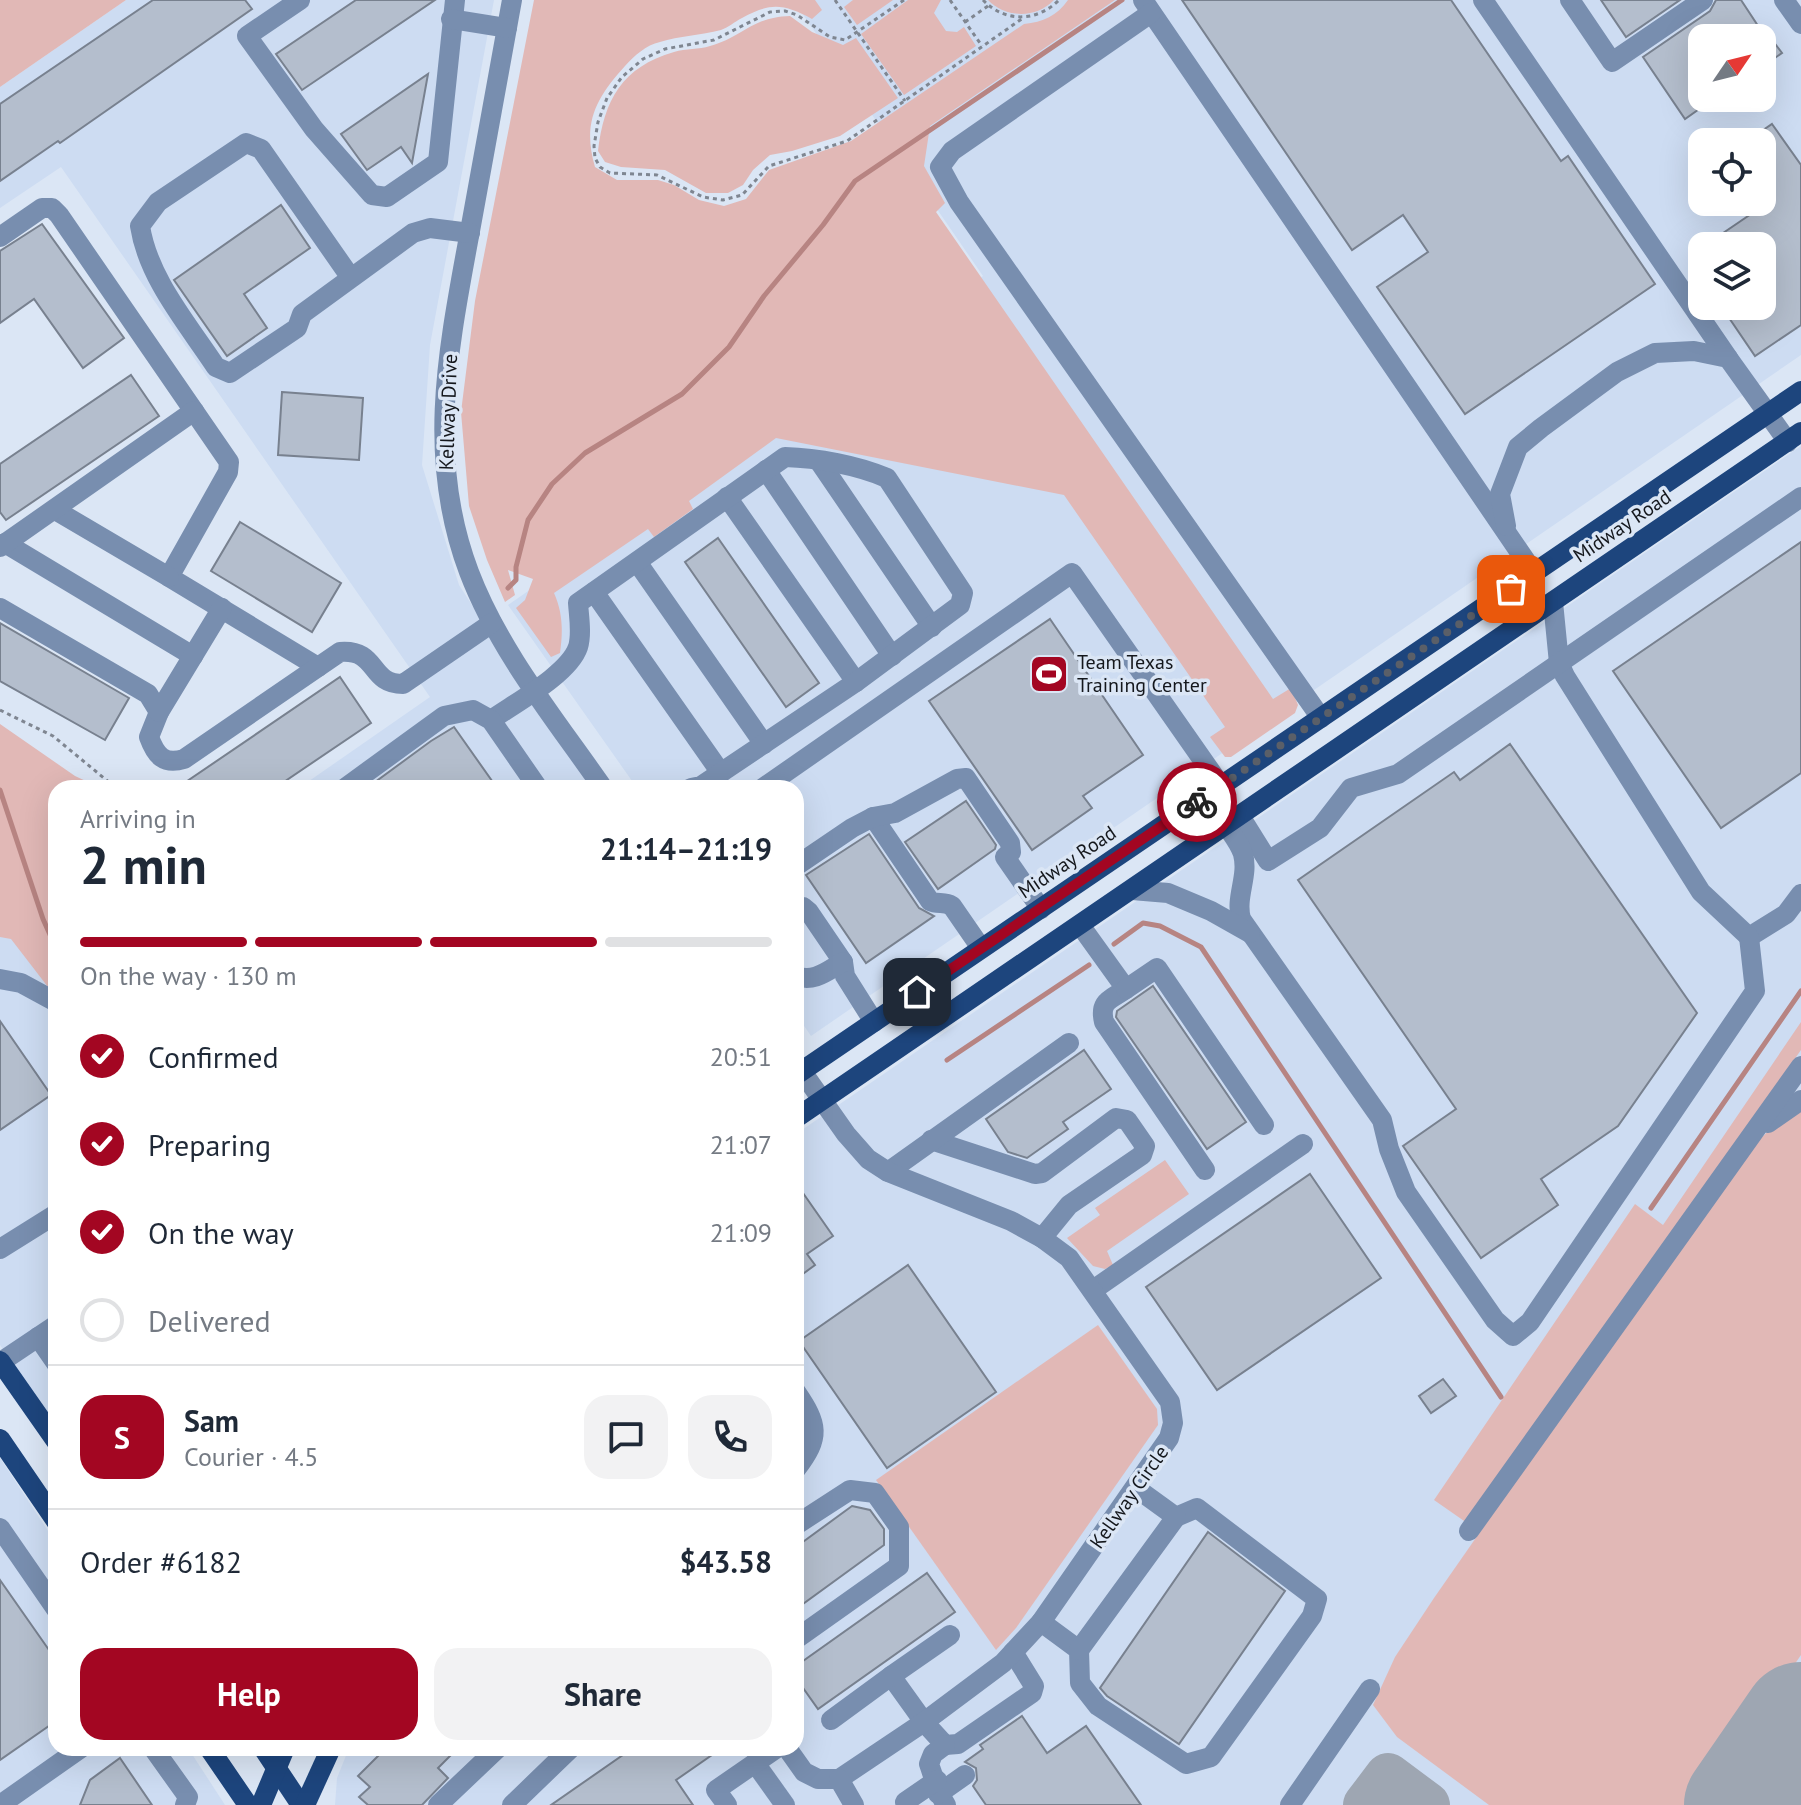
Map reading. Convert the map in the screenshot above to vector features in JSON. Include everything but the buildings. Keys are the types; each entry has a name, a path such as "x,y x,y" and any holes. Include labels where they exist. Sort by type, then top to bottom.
{"main road":[{"name":"Midway Road","path":"804,1066 1041,909 1801,391"},
{"name":"Midway Road","path":"804,1113 1794,437"},
{"path":"1534,573 1553,602"},
{"path":"1221,786 1233,821"},
{"path":"0,1361 48,1430"},
{"path":"4,1453 48,1511"},
{"path":"214,1756 248,1805"},
{"path":"268,1756 303,1805 327,1756"},
{"path":"261,1805 281,1756"}],"street":[{"path":"300,0 247,36 314,129 372,195 387,197 438,162 453,9 507,28"},
{"name":"Kellway Drive","path":"512,0 445,374 443,439 446,491 469,573 492,623 597,780"},
{"path":"1483,0 1728,358 1769,414 1794,437"},
{"path":"1570,0 1612,62 1703,0"},
{"path":"1784,0 1801,24"},
{"path":"1321,718 959,202 940,167 952,151 1147,6 1534,573"},
{"path":"351,278 261,149 254,144 246,143 158,202 140,226 144,249 162,285 216,367 230,373 297,328 302,314 413,233 430,228 470,233"},
{"path":"0,237 42,208 52,208 229,462 228,472 169,577"},
{"path":"1507,534 1500,494 1518,447 1541,428 1617,372 1655,353 1694,351 1728,358"},
{"path":"193,656 3,545 194,411"},
{"path":"491,720 561,672 577,650 580,637 578,603 785,457 819,461 887,478 963,593 960,605 856,682 710,780"},
{"path":"819,461 932,627"},
{"path":"766,470 892,656"},
{"path":"727,497 856,682"},
{"path":"1233,821 1268,861 1320,828 1351,788 1398,774 1801,497"},
{"path":"55,510 318,667"},
{"path":"637,562 764,744"},
{"path":"774,780 1072,573 1221,786"},
{"path":"594,592 721,773"},
{"path":"1233,821 1242,850 1243,880 1238,905 1241,919 1382,1120 1389,1149 1406,1192 1495,1320 1513,1336 1530,1322 1755,991 1749,937 1701,892 1565,676 1559,663 1553,602"},
{"path":"0,608 148,694 159,712"},
{"path":"222,608 159,712 149,737 154,750 164,760 173,762 184,759 340,652 355,651 367,658 379,676 391,684 403,684 492,623"},
{"path":"356,780 444,716 473,710 491,720 532,780"},
{"path":"804,861 873,817 895,813 957,779 966,778 1010,843 1011,852 1005,856 1041,909"},
{"path":"873,817 930,901 952,906 981,948"},
{"path":"1132,890 1168,893 1211,911 1250,933"},
{"path":"1749,937 1786,914 1801,894"},
{"path":"804,908 843,962 849,984 874,1022"},
{"path":"1080,925 1126,989"},
{"path":"804,979 819,976 843,962"},
{"path":"1205,1170 1104,1022 1101,1010 1105,1003 1157,968 1264,1125"},
{"path":"0,979 21,983 48,998"},
{"path":"888,1172 1069,1043"},
{"path":"1469,1531 1801,1066"},
{"name":"Kellway Circle","path":"804,1078 868,1159 888,1172 1011,1221 1069,1258 1170,1402 1173,1423 1169,1438 1136,1488 1041,1622 1003,1663 924,1722 839,1779"},
{"path":"1750,1138 1801,1100"},
{"path":"931,1140 1035,1174 1042,1173 1116,1118 1127,1120 1145,1146 1142,1155 1069,1205 1042,1238"},
{"path":"1093,1290 1303,1144"},
{"path":"0,1249 48,1219"},
{"path":"0,1361 48,1330"},
{"path":"38,1337 48,1351"},
{"path":"804,1404 813,1418 814,1440 804,1456"},
{"path":"1136,1488 1176,1517"},
{"path":"804,1520 850,1490 875,1493 899,1527 899,1566 804,1633"},
{"path":"1197,1508 1317,1599 1312,1616 1211,1757 1186,1764 1098,1706 1080,1683 1079,1650 1176,1517 1197,1508"},
{"path":"0,1528 48,1597"},
{"path":"1041,1622 1079,1650"},
{"path":"831,1720 950,1635"},
{"path":"940,1793 929,1764 933,1754 945,1745 958,1744 1032,1693 1034,1686 1013,1652"},
{"path":"891,1676 945,1745"},
{"path":"1290,1805 1370,1689"},
{"path":"0,1805 70,1756"},
{"path":"159,1756 188,1797 185,1805"},
{"path":"438,1805 490,1756"},
{"path":"512,1805 563,1756"},
{"path":"727,1805 716,1790 765,1756"},
{"path":"793,1756 804,1772 818,1779 839,1779 854,1805"},
{"path":"755,1763 785,1805"},
{"path":"907,1805 905,1802 940,1793 965,1775"}],"path":[{"path":"835,0 905,101"},
{"path":"904,0 845,40 830,37 797,15 785,11 770,12 714,40 665,49 643,59 622,77 607,98 598,122 595,158 600,167 610,173 657,175 703,197 723,200 742,195 769,166 847,141 1023,18"},
{"path":"950,0 983,48"},
{"path":"953,5 960,0"},
{"path":"983,0 988,6 1010,17 1023,18 1038,15 1059,0"},
{"path":"965,23 988,6"},
{"path":"0,710 53,736 106,780"}],"shaded area":[{"path":"0,0 126,0 0,87"},
{"path":"126,0 494,0 430,345 422,465 459,585 586,780 311,780 430,697 61,167 0,208 0,87"},
{"path":"534,0 815,0 822,10 812,19 793,10 770,7 721,30 655,43 625,66 599,100 590,137 595,167 617,180 658,180 674,185 699,200 724,206 746,199 769,170 851,141 1024,24 1054,14 1068,0 1115,0 930,126 924,166 945,203 936,212 1273,699 1291,688 1298,705 1295,713 1231,757 1225,757 1210,737 1225,727 1064,495 776,438 689,501 693,509 654,537 648,529 554,593 561,615 562,638 560,653 551,657 516,608 525,600 533,579 508,570 515,595 505,602 487,560 469,506 461,412 475,301"},
{"path":"793,0 1801,0 1801,355 811,1036 804,1026 804,780 631,780 508,605 983,276"},
{"path":"853,0 893,0 857,25 844,7"},
{"path":"908,0 941,0 934,13 946,31 957,32 964,27 976,46 904,95 861,34"},
{"path":"988,0 1054,0 1038,11 1021,14 1003,10"},
{"path":"790,16 812,32 843,45 856,38 898,98 840,136 770,155 753,170 743,185 728,193 706,193 665,170 621,167 605,162 598,151 605,116 611,101 629,76 656,58 706,47 766,20"},
{"path":"1801,446 1801,1805 335,1805 337,1778 346,1756 804,1756 804,1129"},
{"path":"0,724 84,780 48,780 48,987 11,939 0,937"},
{"path":"0,902 48,945 48,1414 0,1345"},
{"path":"1801,1022 1801,1050 1467,1523 1434,1500 1635,1204 1663,1225"},
{"path":"1801,1106 1801,1655 1697,1805 1489,1805 1397,1737 1373,1705 1395,1657 1434,1598 1742,1156 1780,1120"},
{"path":"1165,1160 1189,1194 1107,1251 1113,1265 1105,1269 1093,1266 1067,1238 1100,1215 1095,1208"},
{"path":"1098,1325 1157,1409 1158,1425 1016,1628 996,1650 876,1480"},
{"path":"0,1458 48,1531 48,1756 193,1756 225,1805 0,1805"}],"waterway":[{"path":"508,588 516,580 516,567 528,520 552,484 585,453 682,394 729,347 764,296 855,181 1122,0"},
{"path":"0,790 48,930"},
{"path":"1114,944 1143,923 1160,926 1201,947 1501,1397"},
{"path":"947,1060 1089,965"},
{"path":"1651,1208 1801,991"}],"taxiway":[{"path":"1366,1805 1388,1776 1427,1805"}],"runway":[{"path":"1743,1805 1801,1721"}],"way so far":[{"path":"1197,802 1511,589"}],"place":[{"name":"Team Texas Training Center","path":"1049,674"}],"route":[{"path":"917,992 1197,802"}]}
